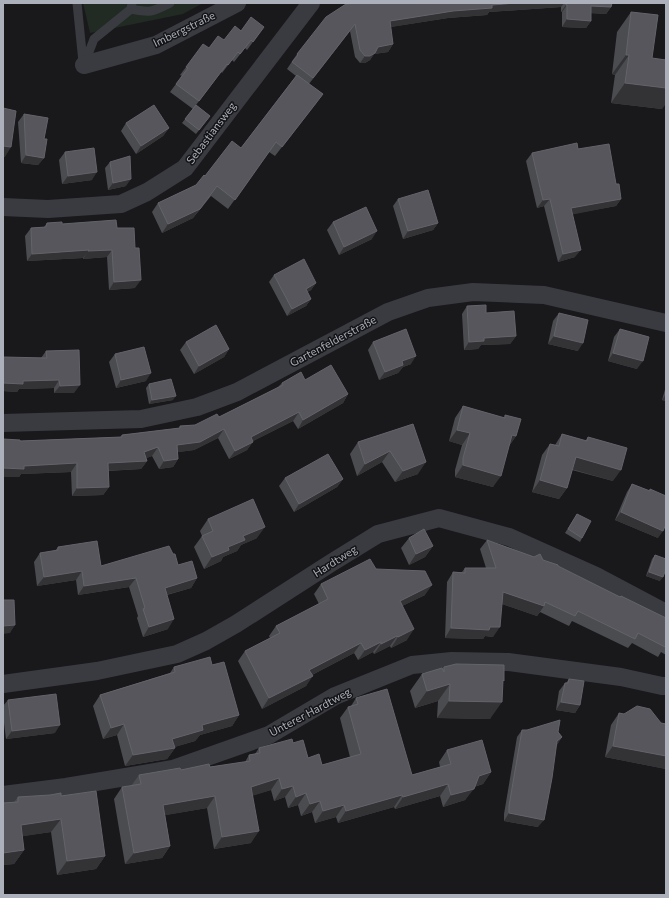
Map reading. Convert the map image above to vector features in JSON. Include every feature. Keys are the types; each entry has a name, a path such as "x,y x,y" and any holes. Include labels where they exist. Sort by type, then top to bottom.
{"street":[{"name":"Imbergstraße","path":"84,65 156,45 237,3"},
{"name":"Sebastiansweg","path":"3,207 48,209 121,204 147,192 185,168 311,3"},
{"name":"Gartenfelderstraße","path":"3,423 141,419 198,407 237,392 388,312 428,298 473,292 544,295 666,323"},
{"name":"Hardtweg","path":"3,684 97,671 177,654 206,641 236,624 378,534 439,518 509,537 596,576 666,613"},
{"name":"Unterer Hardtweg","path":"3,795 66,787 174,769 269,735 335,696 412,665 452,661 508,662 621,677 666,686"}],"lane":[{"path":"77,3 84,65"},
{"path":"84,65 94,39 131,6 142,12 153,12 170,3"}],"shaded area":[{"path":"83,3 203,3 183,14 90,33"}],"building":[{"path":"516,3 492,5 492,8 453,11 390,21 393,44 378,47 375,53 370,56 365,56 360,50 355,24 313,78 292,62 326,17 346,4"},
{"path":"566,3 612,3 611,7 591,6 591,21 567,19"},
{"path":"631,12 658,15 652,58 666,60 666,88 625,83 629,55 626,55"},
{"path":"251,17 264,27 253,42 251,40 240,54 238,52 228,65 227,64 199,101 176,84 188,68 186,67 203,44 209,48 218,36 224,40 235,26 241,31"},
{"path":"297,75 323,94 282,147 276,142 235,200 217,186 200,209 168,224 158,203 196,185 204,175 205,176 232,141 241,148"},
{"path":"154,105 169,128 141,146 126,123"},
{"path":"196,105 210,116 199,130 185,119"},
{"path":"3,108 16,111 11,147 3,146"},
{"path":"24,114 48,118 44,139 47,139 44,158 26,155"},
{"path":"577,143 578,149 609,144 616,184 619,184 621,199 571,208 581,250 563,254 550,199 543,200 532,153"},
{"path":"94,148 97,172 68,176 65,152"},
{"path":"130,156 131,179 113,183 110,162"},
{"path":"428,190 438,223 408,231 398,199"},
{"path":"366,207 377,231 344,247 333,222"},
{"path":"116,220 117,228 134,228 135,248 139,248 141,280 114,282 112,250 32,254 31,228 46,227 47,223 62,222 62,224"},
{"path":"304,259 316,283 306,289 311,299 292,309 274,275"},
{"path":"486,305 486,313 514,311 516,336 484,338 484,341 469,342 467,306"},
{"path":"559,313 588,320 583,343 554,336"},
{"path":"216,325 229,349 199,366 186,342"},
{"path":"406,329 416,356 402,361 403,365 385,372 373,342"},
{"path":"620,329 649,337 643,361 613,353"},
{"path":"144,347 151,373 121,380 115,354"},
{"path":"79,350 80,385 60,386 59,380 23,381 23,384 3,383 3,357 47,358 46,351"},
{"path":"331,365 348,394 303,420 299,412 251,437 253,442 235,451 224,429 200,442 177,445 178,459 164,461 158,447 144,452 147,461 108,463 109,487 77,488 77,463 24,466 24,469 3,468 3,439 20,441 122,437 122,435 195,425 217,414 219,417 283,385 282,383 301,372 305,380"},
{"path":"171,379 176,396 152,400 149,384"},
{"path":"463,406 505,418 505,415 521,419 516,436 512,435 501,476 463,465 463,458 470,433 457,430"},
{"path":"413,424 426,462 403,471 390,451 365,464 358,442"},
{"path":"562,434 587,441 588,437 627,448 621,470 576,457 567,488 540,480 550,444 559,446"},
{"path":"328,454 343,479 299,504 285,478"},
{"path":"632,484 650,491 650,489 666,496 666,524 663,531 621,512"},
{"path":"253,499 265,527 243,536 245,540 228,547 229,550 212,557 202,536 213,531 208,519"},
{"path":"577,514 591,521 582,538 568,529"},
{"path":"424,529 433,546 416,554 409,538"},
{"path":"487,540 534,557 540,554 543,560 558,565 620,597 621,596 666,618 665,647 638,633 635,639 578,611 575,616 545,602 544,606 503,592 500,627 490,627 489,630 451,628 453,572 465,573 465,568 496,568"},
{"path":"97,541 101,566 169,546 173,554 175,554 178,565 192,561 197,578 165,588 174,619 149,627 136,578 84,586 82,571 44,577 40,553 58,550 58,547"},
{"path":"655,555 666,559 666,569 663,577 649,572"},
{"path":"370,559 376,569 425,571 432,585 400,601 414,629 365,650 361,643 309,670 313,676 269,698 245,651 280,633 276,626 328,599 321,584"},
{"path":"3,600 14,600 15,625 3,626"},
{"path":"210,657 212,665 224,662 239,715 202,725 203,730 172,739 175,748 133,755 124,724 111,728 100,695 175,672 174,667"},
{"path":"456,664 504,665 502,702 449,701 450,684 427,691 422,674 442,668 444,672 444,667"},
{"path":"569,679 584,681 580,705 561,702 565,683 568,683"},
{"path":"387,689 412,775 451,764 447,750 482,740 491,772 479,776 474,789 451,795 448,784 346,811 344,805 323,811 320,801 310,804 306,793 296,797 293,786 282,789 279,778 251,787 259,831 222,837 215,796 163,805 170,846 134,853 122,787 141,784 139,775 180,768 181,770 209,764 210,767 250,761 249,755 260,753 259,748 292,739 293,743 303,740 308,758 319,754 322,765 361,754 348,707 358,704 356,698"},
{"path":"56,694 60,725 12,731 8,700"},
{"path":"637,706 650,709 661,723 666,724 666,756 613,746 619,713 624,714"},
{"path":"560,720 558,732 562,737 557,741 544,820 509,813 522,730 527,730"},
{"path":"96,791 105,856 67,861 61,819 21,825 24,850 3,853 3,803 18,802 18,797 61,793 61,796"}]}
